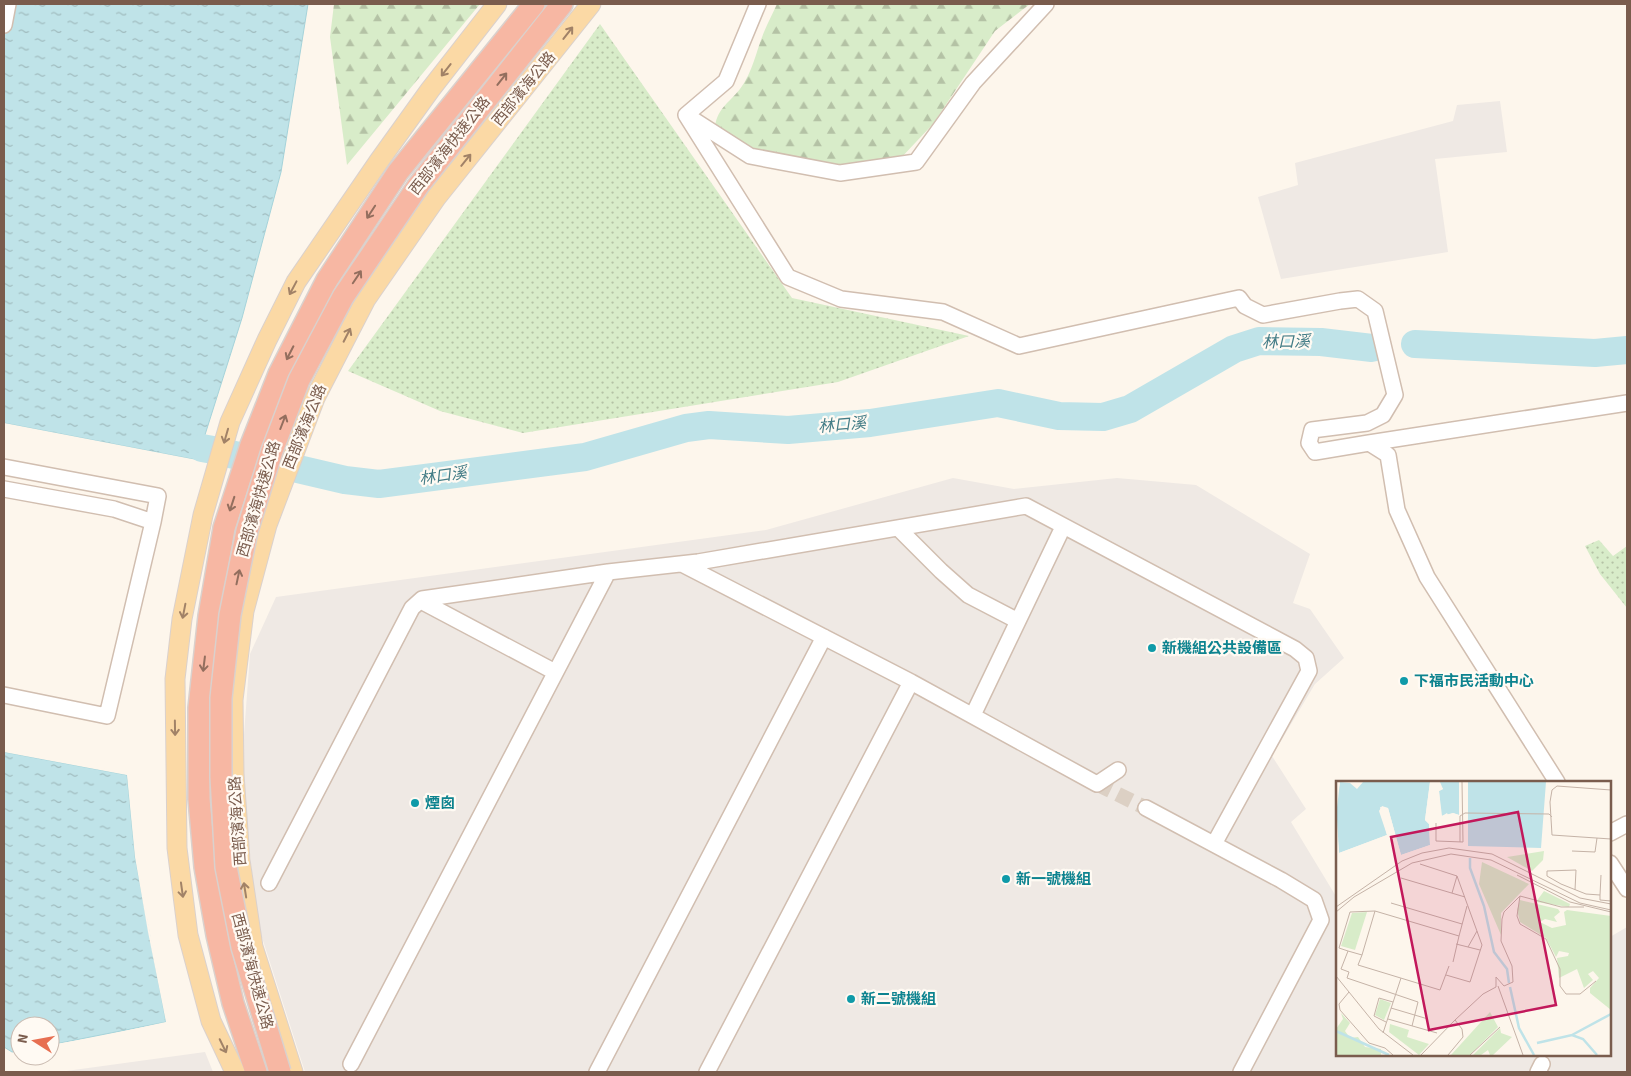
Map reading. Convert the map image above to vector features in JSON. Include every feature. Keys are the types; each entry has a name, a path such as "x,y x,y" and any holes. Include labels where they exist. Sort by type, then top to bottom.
{"highway":[{"name":"西部濱海快速公路","path":"257,1072 233,1003 217,935 205,867 199,799 199,708 210,616 224,528 251,445 279,374 327,280 398,172 534,4"},
{"name":"西部濱海快速公路","path":"287,1068 242,947 226,867 220,776 221,698 230,615 247,531 272,451 299,380 344,297 418,186 562,4"}],"main road":[{"path":"235,1072 211,1021 188,935 177,848 175,679 182,618 203,515 230,422 296,282 402,129 497,4"},
{"name":"西部濱海公路","path":"287,1068 253,947 240,860 234,774 233,700 243,621 267,525 315,398 366,299 436,198 592,4"}],"street":[{"path":"4,25 8,4"},
{"path":"686,115 726,81 758,4"},
{"path":"686,115 750,156 840,173 916,162 973,83 1046,4"},
{"path":"686,115 788,277 841,299 943,312 1019,346 1239,298 1245,306 1263,315 1358,299 1375,310 1395,395 1384,416 1367,423 1312,430 1309,443 1315,452 1627,402"},
{"path":"1369,442 1388,455 1397,510 1427,577 1556,781"},
{"path":"4,467 158,496 154,522 107,716 4,695"},
{"path":"4,489 114,509 154,522"},
{"path":"269,883 412,608 422,599 608,572 682,564 1026,506 1295,649 1306,658 1309,672 1214,844"},
{"path":"974,715 1063,527"},
{"path":"898,528 968,595 1018,621"},
{"path":"682,564 974,715 1097,784 1118,770"},
{"path":"351,1064 608,572"},
{"path":"420,601 555,672"},
{"path":"597,1072 824,637"},
{"path":"707,1072 911,682"},
{"path":"1146,808 1314,900 1321,920 1241,1072"},
{"path":"1611,832 1627,824"},
{"path":"1611,865 1627,889"},
{"path":"257,1072 287,1068"}],"shaded area":[{"path":"1500,101 1507,152 1435,159 1448,252 1281,279 1258,197 1298,185 1295,163 1453,121 1457,105"},
{"path":"953,478 1014,489 1117,478 1196,485 1310,554 1293,603 1310,609 1344,658 1315,684 1272,756 1306,809 1291,822 1336,896 1336,1056 1611,1056 1611,936 1627,927 1627,1072 305,1072 258,925 241,775 250,654 276,597 766,530"},
{"path":"205,1052 213,1072 59,1072"}],"green space":[{"path":"334,4 480,4 347,165 330,37"},
{"path":"777,4 1030,4 995,31 933,124 899,160 859,168 763,157 715,130 717,117 723,107 740,89 748,76 764,32"},
{"path":"600,24 792,298 969,336 838,382 523,433 440,411 348,371"},
{"path":"1599,540 1613,556 1627,546 1627,608 1600,574 1585,546"}],"water":[{"path":"4,4 308,4 281,172 242,318 197,460 4,423"},
{"path":"4,752 127,775 135,857 166,1022 60,1043 60,1016 10,1016 10,1051 4,1047"}],"pier":[{"path":"4,423 197,460 196,462 4,425"},
{"path":"4,749 129,773 137,857 150,932 169,1022 167,1025 60,1046 60,1043 166,1022 135,857 127,775 4,752"}],"waterway":[{"name":"林口溪","path":"298,469 345,480 379,484 585,457 686,428 709,425 788,430 870,423 998,403 1059,416 1103,417 1130,409 1234,349 1259,341 1321,342 1372,348"},
{"name":"林口溪","path":"1415,344 1595,353 1627,350"},
{"name":"林口溪","path":"202,448 213,450"},
{"name":"林口溪","path":"230,454 274,464"}],"tunnel":[{"path":"1097,784 1146,808"}],"place":[{"name":"新機組公共設備區","path":"1152,648"},
{"name":"下福市民活動中心","path":"1404,681"},
{"name":"煙囪","path":"415,803"},
{"name":"新一號機組","path":"1006,879"},
{"name":"新二號機組","path":"851,999"}]}
